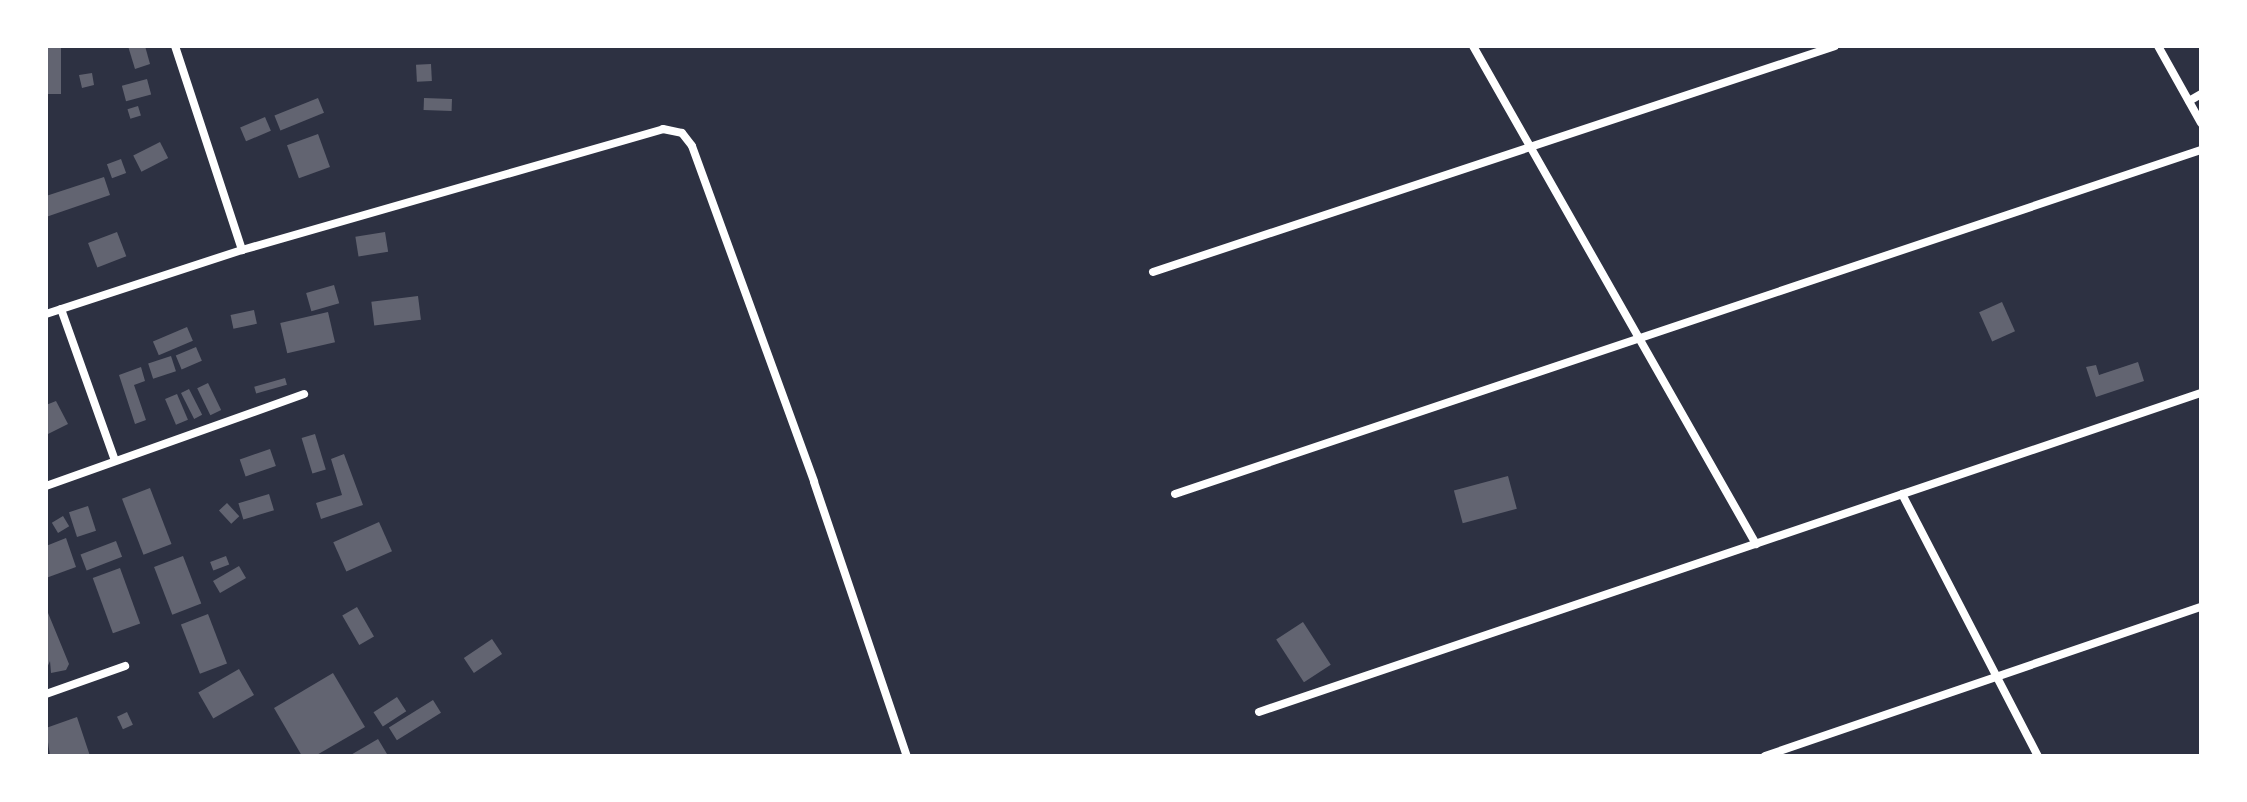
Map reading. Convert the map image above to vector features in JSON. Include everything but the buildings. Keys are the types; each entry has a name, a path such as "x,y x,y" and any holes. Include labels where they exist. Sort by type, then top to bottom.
{"street":[{"path":"175,46 242,250"},
{"path":"1473,46 1756,544"},
{"path":"1153,272 1835,46"},
{"path":"2158,46 2201,123"},
{"path":"2189,101 2201,94"},
{"path":"46,314 242,250 663,129 682,133 692,146 814,482 907,756"},
{"path":"1175,494 2201,150"},
{"path":"61,309 115,461"},
{"path":"1259,712 2201,393"},
{"path":"46,486 304,394"},
{"path":"1902,494 2038,756"},
{"path":"1765,756 2201,607"},
{"path":"46,694 125,666"}]}
